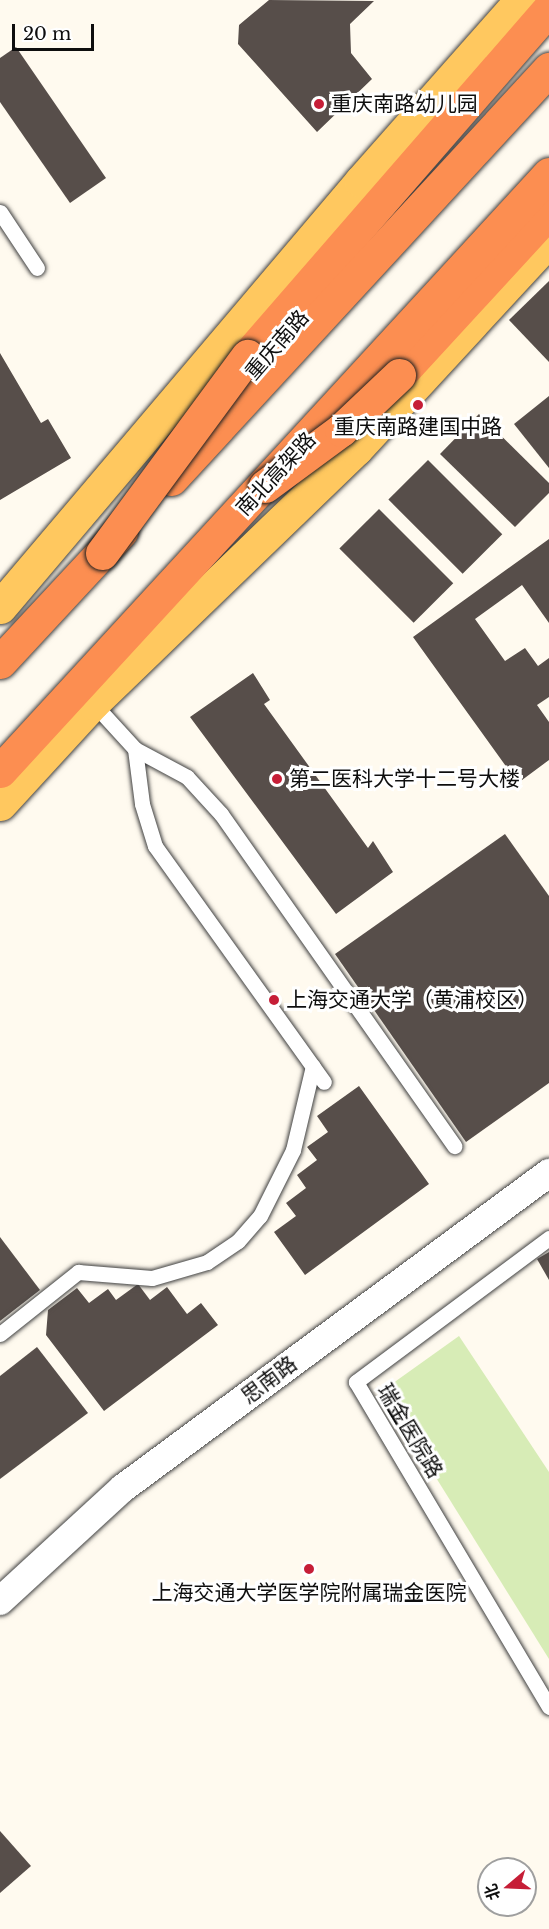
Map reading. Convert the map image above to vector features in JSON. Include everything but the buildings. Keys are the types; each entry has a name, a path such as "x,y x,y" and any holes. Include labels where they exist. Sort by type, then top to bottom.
{"highway":[{"path":"102,553 247,356 549,9"},
{"path":"0,662 549,69"},
{"name":"南北高架路","path":"0,771 265,486 549,174"},
{"path":"265,486 341,430 399,375 549,212"}],"main road":[{"name":"重庆南路","path":"0,607 361,181 521,0"},
{"name":"重庆南路","path":"0,651 96,553 549,34"},
{"path":"93,703 157,620 549,185"},
{"path":"0,804 93,703 356,449 549,240"}],"street":[{"name":"思南路","path":"0,1601 123,1488 549,1173"}],"lane":[{"path":"0,212 37,268"},
{"path":"93,703 135,749 187,777 221,814 454,1146"},
{"path":"135,749 142,804 155,846 324,1082"},
{"path":"0,1334 78,1272 152,1278 207,1262 238,1241 260,1216 293,1150 313,1066"},
{"name":"瑞金医院路","path":"549,1238 357,1382 549,1707"}],"green space":[{"path":"459,1336 549,1472 549,1659 382,1391"}],"place":[{"name":"重庆南路幼儿园","path":"319,104"},
{"name":"重庆南路建国中路","path":"418,405"},
{"name":"第二医科大学十二号大楼","path":"277,779"},
{"name":"上海交通大学（黄浦校区）","path":"274,1000"},
{"name":"上海交通大学医学院附属瑞金医院","path":"309,1569"}]}
